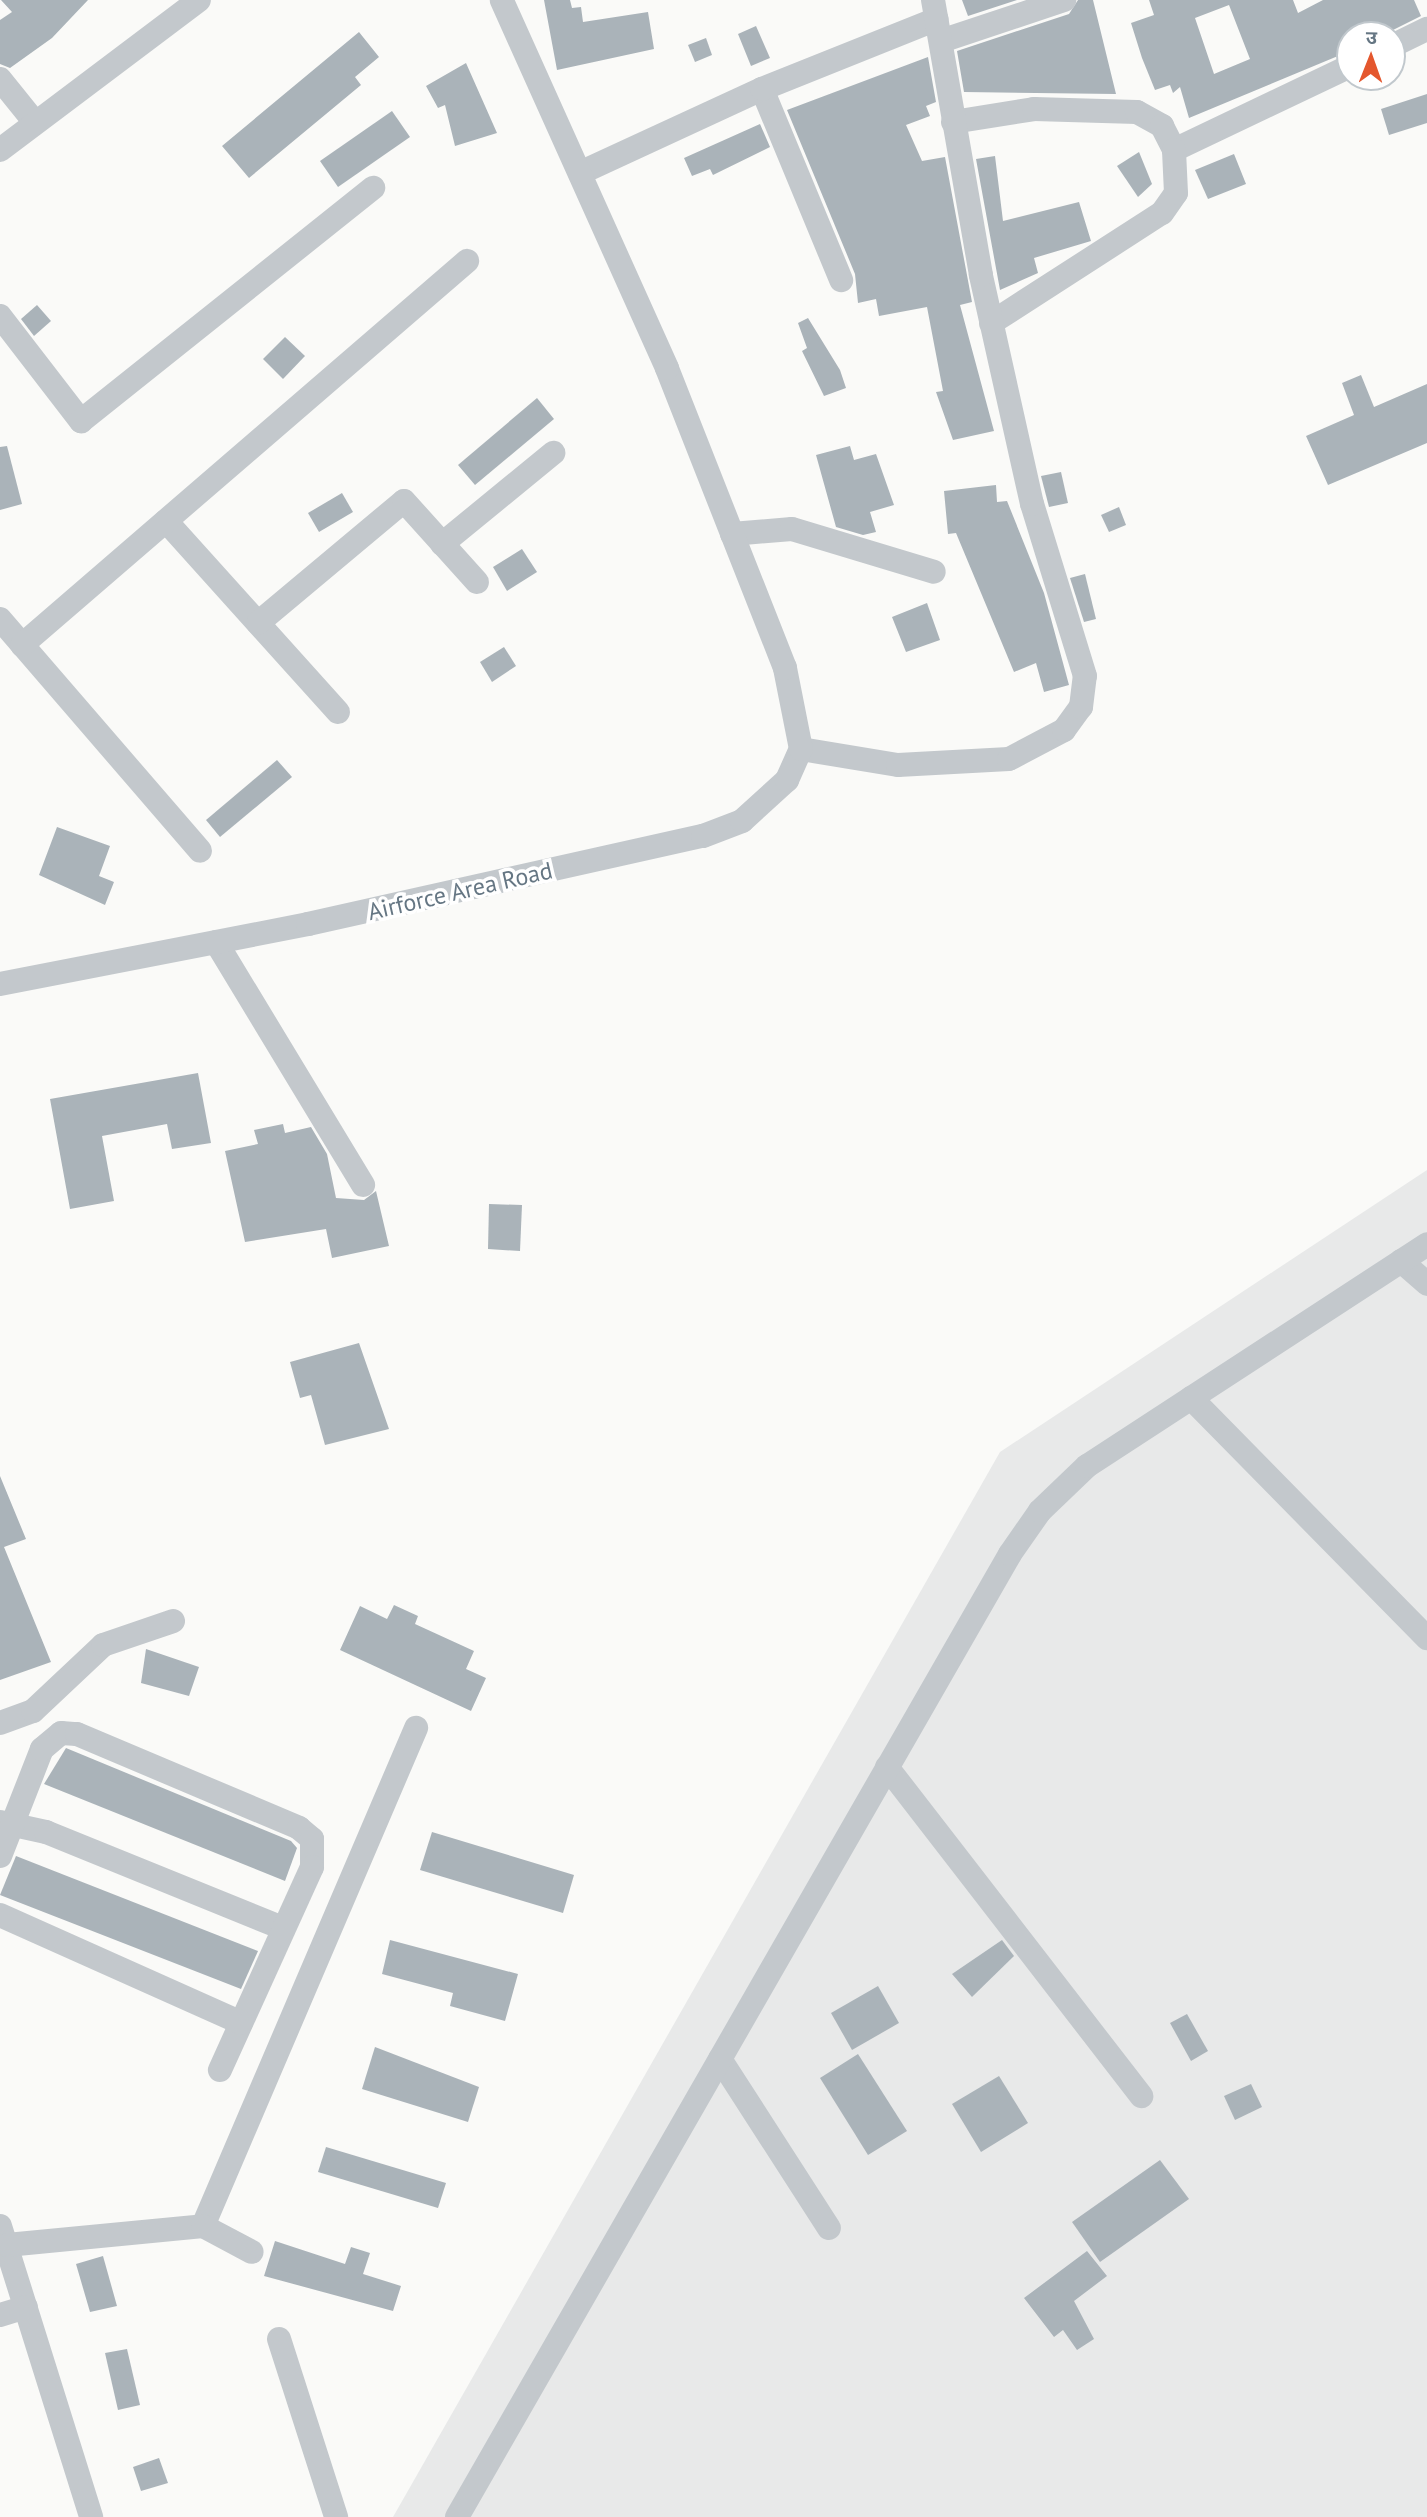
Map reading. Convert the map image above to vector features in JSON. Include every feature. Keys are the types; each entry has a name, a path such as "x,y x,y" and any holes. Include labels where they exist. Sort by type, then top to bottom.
{"street":[{"path":"0,150 172,7 199,0"},
{"path":"502,0 580,173 732,534 785,668 801,749 898,765 1009,759 1064,730 1081,707 1085,676 1032,505 992,323 953,122 937,20"},
{"path":"580,173 762,89 937,20 1064,0"},
{"path":"1406,39 1427,29"},
{"path":"1174,150 1336,73"},
{"path":"0,79 33,120"},
{"path":"762,89 841,280"},
{"path":"953,122 1034,109 1136,112 1162,126 1174,150 1176,193 1162,213 992,323"},
{"path":"0,316 81,421 373,188"},
{"path":"22,645 467,261"},
{"path":"442,544 553,453"},
{"path":"258,623 404,501 477,582"},
{"path":"166,521 338,712"},
{"path":"732,534 792,529 934,572"},
{"path":"0,619 200,852"},
{"name":"Airforce Area Road","path":"0,984 216,942 703,836 767,803 801,749"},
{"path":"216,942 363,1185"},
{"path":"457,2517 887,1767 1040,1511 1087,1466 1427,1244"},
{"path":"1401,1261 1427,1283"},
{"path":"1191,1398 1427,1638"},
{"path":"0,1723 33,1711 103,1645 173,1621"},
{"path":"203,2226 416,1728"},
{"path":"0,1856 5,1822 42,1749 61,1733 77,1734 299,1828 312,1839 312,1867 282,1928 220,2070"},
{"path":"887,1767 1141,2096"},
{"path":"5,1822 282,1928"},
{"path":"0,1915 241,2023"},
{"path":"720,2059 829,2228"},
{"path":"92,2517 4,2235 203,2226 252,2252"},
{"path":"0,2315 26,2307"},
{"path":"279,2339 336,2517"}],"shaded area":[{"path":"1427,1170 1427,2517 393,2517 1000,1452"}],"building":[{"path":"1,0 88,0 52,38 10,68 0,64 0,20 12,12"},
{"path":"544,0 570,0 572,8 581,7 583,22 648,12 654,49 557,70"},
{"path":"962,0 1017,0 968,16"},
{"path":"1078,0 1093,0 1116,94 964,92 957,51 1069,14"},
{"path":"1149,0 1293,0 1298,13 1323,0 1414,0 1421,16 1406,24 1406,21 1336,21 1336,57 1189,118 1180,87 1173,93 1170,85 1155,90 1131,23 1154,15","holes":["1229,5 1250,59 1214,74 1195,18"]},
{"path":"756,26 770,58 751,66 738,34"},
{"path":"359,32 379,57 355,77 361,85 249,178 222,146"},
{"path":"706,38 712,55 695,62 688,45"},
{"path":"928,57 936,102 926,106 930,116 906,125 922,161 945,157 972,302 960,305 994,431 953,440 936,392 943,391 927,307 879,316 876,299 858,303 855,274 787,110"},
{"path":"466,63 497,133 455,146 445,105 438,108 426,86"},
{"path":"1427,94 1427,123 1389,135 1381,109"},
{"path":"392,111 410,137 338,187 320,161"},
{"path":"760,124 770,147 713,175 710,169 692,176 684,158"},
{"path":"1139,152 1152,184 1138,197 1117,166"},
{"path":"1234,154 1246,184 1208,199 1195,170"},
{"path":"995,156 1003,221 1079,202 1091,241 1034,258 1038,273 1000,290 976,159"},
{"path":"37,305 51,321 34,336 21,319"},
{"path":"808,318 840,370 846,388 824,396 802,351 807,348 798,323"},
{"path":"285,337 305,356 283,379 263,359"},
{"path":"1361,375 1374,407 1427,384 1427,443 1328,485 1306,436 1354,415 1342,383"},
{"path":"537,398 554,419 475,485 458,465"},
{"path":"7,446 22,504 0,510 0,447"},
{"path":"850,446 854,460 876,454 894,505 870,512 876,532 863,535 836,527 816,455"},
{"path":"1061,472 1068,503 1049,507 1041,476"},
{"path":"996,485 997,502 1007,501 1044,593 1069,685 1044,692 1036,663 1014,672 956,533 948,534 944,491"},
{"path":"342,493 353,512 319,532 308,513"},
{"path":"1119,507 1126,525 1109,532 1101,515"},
{"path":"522,549 537,572 507,591 493,567"},
{"path":"1085,574 1096,619 1084,622 1070,578"},
{"path":"927,603 940,640 906,652 892,617"},
{"path":"504,647 516,666 492,682 480,662"},
{"path":"277,760 292,777 220,837 206,820"},
{"path":"57,827 110,846 99,876 114,882 105,905 39,875"},
{"path":"198,1073 211,1143 172,1149 167,1124 102,1136 114,1201 70,1209 50,1099"},
{"path":"283,1124 285,1133 311,1127 327,1154 336,1198 364,1200 376,1191 389,1246 332,1258 326,1229 245,1242 225,1151 258,1144 254,1130"},
{"path":"489,1204 522,1205 520,1251 488,1249"},
{"path":"359,1343 389,1429 325,1445 311,1395 300,1398 290,1362"},
{"path":"0,1476 26,1539 4,1547 51,1662 0,1680"},
{"path":"394,1605 418,1616 415,1624 474,1651 466,1669 486,1678 471,1711 340,1650 360,1606 387,1619"},
{"path":"146,1649 199,1667 189,1696 141,1683"},
{"path":"66,1748 291,1841 297,1848 285,1881 44,1784"},
{"path":"432,1832 574,1875 563,1913 420,1870"},
{"path":"16,1856 258,1951 241,1989 0,1895"},
{"path":"390,1940 518,1974 505,2021 450,2006 453,1993 382,1974"},
{"path":"1002,1940 1014,1956 972,1997 952,1974"},
{"path":"878,1986 899,2023 852,2050 831,2013"},
{"path":"1187,2014 1208,2051 1191,2061 1170,2023"},
{"path":"375,2047 479,2087 468,2122 362,2089"},
{"path":"858,2054 907,2131 868,2155 820,2078"},
{"path":"999,2076 1028,2123 981,2152 952,2104"},
{"path":"1251,2084 1262,2107 1235,2120 1224,2096"},
{"path":"326,2147 446,2183 438,2208 318,2172"},
{"path":"1160,2160 1189,2199 1100,2262 1072,2222"},
{"path":"275,2241 345,2264 351,2247 370,2253 363,2274 401,2286 393,2311 264,2276"},
{"path":"1087,2251 1107,2276 1074,2301 1094,2339 1077,2350 1063,2330 1054,2337 1024,2298"},
{"path":"103,2256 117,2306 90,2312 76,2264"},
{"path":"127,2349 140,2405 118,2410 105,2353"},
{"path":"159,2458 168,2483 141,2491 133,2467"}]}
